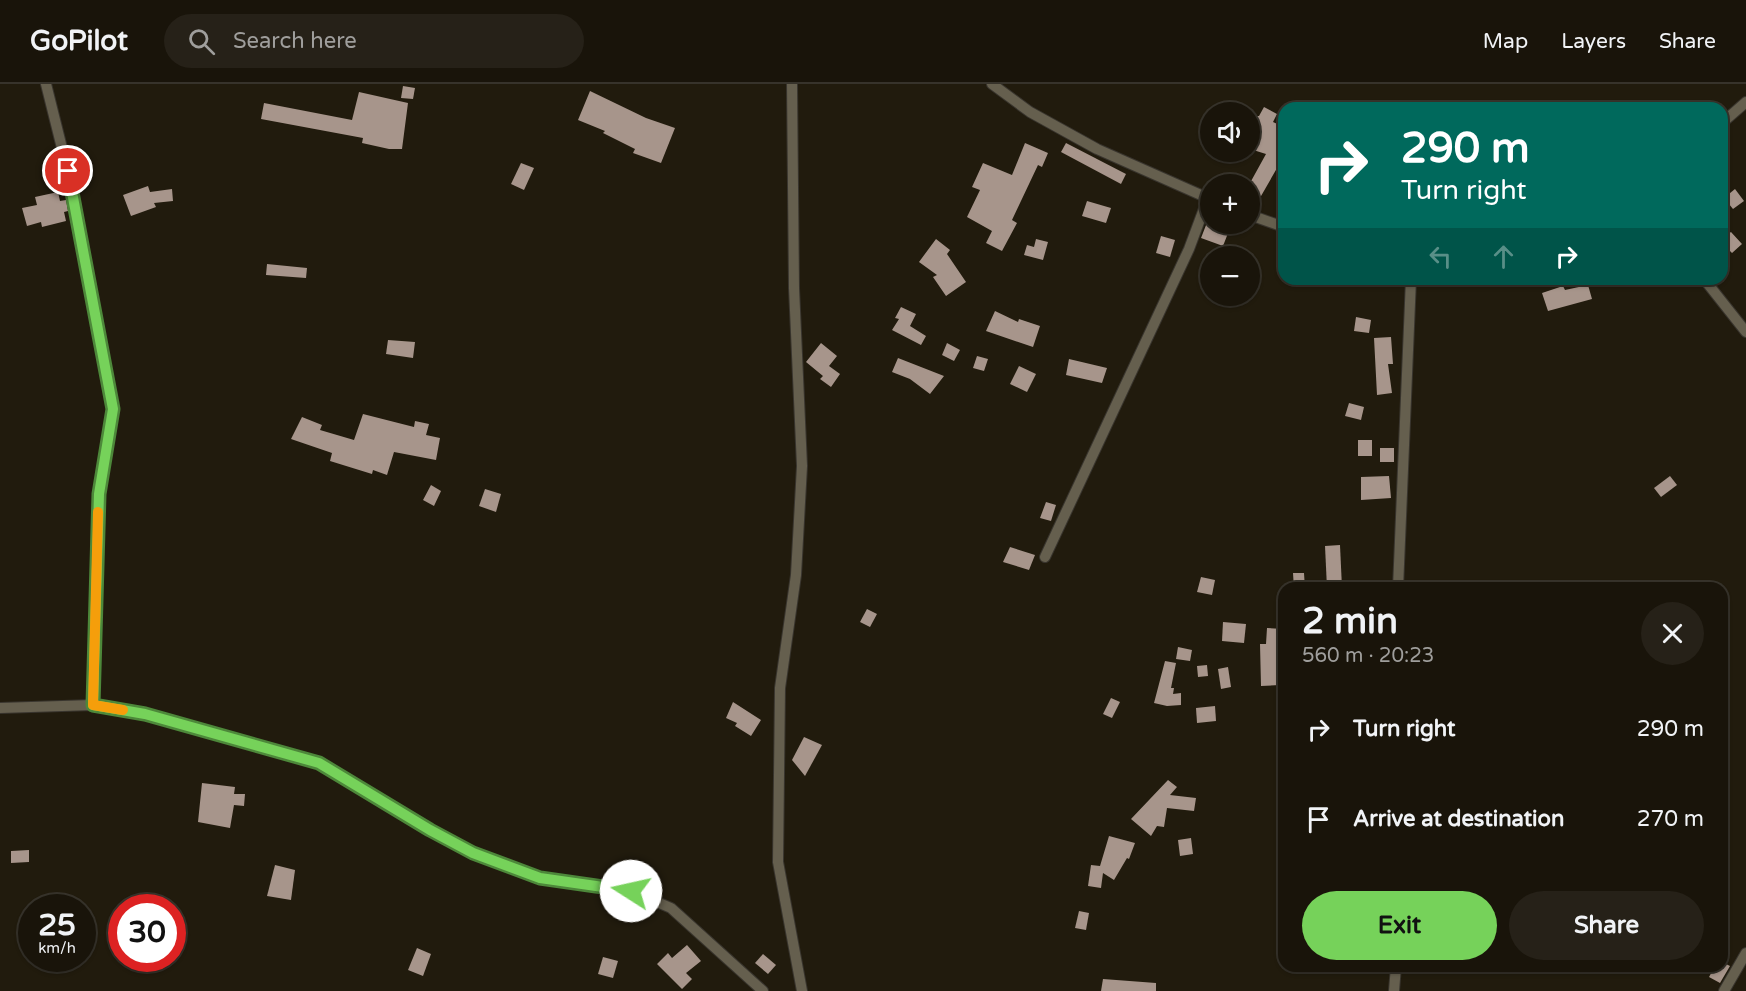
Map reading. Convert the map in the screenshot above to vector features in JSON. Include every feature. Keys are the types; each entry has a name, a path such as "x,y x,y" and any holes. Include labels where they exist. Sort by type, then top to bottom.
{"street":[{"path":"46,84 74,192 113,409 99,494 93,705"},
{"path":"792,84 794,288 802,466 796,575 780,688 778,862 802,991"},
{"path":"992,84 1030,112 1097,149 1200,195"},
{"path":"1728,118 1746,102"},
{"path":"1260,218 1278,225"},
{"path":"1045,557 1200,220"},
{"path":"1398,582 1410,285"},
{"path":"1709,285 1746,332"},
{"path":"0,708 93,705 145,714 319,763 430,830 473,853 540,878 631,891 671,908 763,991"},
{"path":"1724,991 1746,953"},
{"path":"1394,991 1396,972"}],"building":[{"path":"403,86 415,88 413,99 401,98"},
{"path":"590,91 646,118 675,128 661,163 633,153 635,149 603,133 605,131 578,120"},
{"path":"359,92 408,103 402,149 389,149 362,143 363,138 261,119 264,103 352,120"},
{"path":"1264,107 1277,114 1273,122 1278,124 1278,166 1260,198 1260,174 1255,174 1266,154 1260,152 1260,114"},
{"path":"1025,143 1048,153 1042,167 1038,165 1012,220 1017,223 1002,251 986,243 992,231 967,217 980,190 972,187 983,163 1012,175"},
{"path":"1066,143 1126,174 1121,184 1061,152"},
{"path":"521,163 534,168 524,190 511,184"},
{"path":"148,186 150,192 172,189 173,201 154,203 156,207 131,216 123,195"},
{"path":"1735,189 1744,201 1733,209 1728,203 1728,195"},
{"path":"58,192 60,201 66,200 68,211 64,212 66,221 42,227 41,222 27,226 22,208 37,205 35,197"},
{"path":"1087,201 1111,208 1106,223 1082,216"},
{"path":"1731,232 1742,244 1732,253 1728,249 1728,234"},
{"path":"1203,234 1228,234 1223,246 1201,238"},
{"path":"1161,236 1175,240 1170,257 1156,253"},
{"path":"936,239 950,250 947,254 966,282 946,296 933,277 937,275 919,262"},
{"path":"1036,239 1048,242 1043,260 1024,255 1027,245 1034,247"},
{"path":"267,264 307,268 306,278 266,275"},
{"path":"1588,285 1592,299 1548,311 1542,293 1563,286 1565,290"},
{"path":"901,307 916,314 910,326 926,336 921,345 892,330 899,319 895,318"},
{"path":"995,311 1018,322 1019,319 1040,326 1033,347 986,331"},
{"path":"1356,317 1371,320 1369,333 1354,331"},
{"path":"1391,337 1393,364 1388,364 1392,393 1377,395 1374,338"},
{"path":"388,340 415,342 413,358 386,354"},
{"path":"821,343 837,356 829,366 840,374 831,387 820,379 823,376 806,362"},
{"path":"947,343 960,350 954,361 942,355"},
{"path":"977,356 988,359 984,371 973,368"},
{"path":"898,358 944,376 930,394 910,379 892,372"},
{"path":"1069,359 1107,368 1102,383 1066,375"},
{"path":"1019,366 1036,374 1027,392 1010,384"},
{"path":"1349,403 1364,407 1361,420 1345,416"},
{"path":"363,414 414,427 415,421 429,424 426,435 440,438 436,460 394,452 387,475 373,470 372,474 330,461 332,453 291,439 302,417 322,425 320,430 354,440"},
{"path":"1358,440 1372,440 1372,456 1358,456"},
{"path":"1380,448 1394,448 1394,462 1380,462"},
{"path":"1389,476 1391,498 1361,500 1361,477"},
{"path":"1670,476 1677,485 1661,497 1654,488"},
{"path":"431,485 441,491 434,506 423,500"},
{"path":"485,489 501,494 496,512 479,506"},
{"path":"1046,502 1056,505 1051,521 1040,518"},
{"path":"1340,545 1342,582 1327,582 1325,546"},
{"path":"1010,547 1035,555 1029,570 1003,562"},
{"path":"1293,573 1304,573 1305,582 1294,582"},
{"path":"1201,577 1215,580 1212,595 1197,592"},
{"path":"867,609 877,614 870,627 860,622"},
{"path":"1223,622 1246,624 1244,643 1222,641"},
{"path":"1267,628 1278,629 1278,685 1261,686 1260,644 1266,644"},
{"path":"1178,647 1192,650 1190,661 1176,659"},
{"path":"1165,661 1176,663 1171,688 1174,688 1173,694 1181,693 1181,705 1167,706 1154,703"},
{"path":"1207,665 1208,676 1198,677 1197,666"},
{"path":"1228,667 1231,687 1221,689 1218,669"},
{"path":"1111,698 1120,702 1112,718 1103,714"},
{"path":"733,702 761,720 751,736 735,726 737,723 726,718"},
{"path":"1215,706 1216,721 1197,723 1196,708"},
{"path":"804,737 822,745 805,776 792,760"},
{"path":"1168,780 1177,787 1170,795 1196,798 1194,811 1167,808 1164,827 1157,826 1151,836 1131,819"},
{"path":"202,783 235,787 234,794 245,794 244,806 234,805 230,828 198,822"},
{"path":"1109,836 1135,843 1129,859 1127,858 1114,880 1103,873 1101,888 1088,886 1091,865 1100,866"},
{"path":"1191,838 1193,854 1180,856 1178,840"},
{"path":"29,850 29,862 11,863 11,851"},
{"path":"275,865 295,870 291,900 267,896"},
{"path":"1079,911 1089,913 1086,930 1075,928"},
{"path":"687,945 701,961 686,973 692,979 682,989 657,964 668,953 672,958"},
{"path":"417,948 431,954 423,976 408,970"},
{"path":"763,954 776,965 768,974 755,963"},
{"path":"603,957 618,961 613,978 598,974"},
{"path":"1712,972 1726,972 1720,983 1709,977"},
{"path":"1103,979 1156,983 1156,991 1101,991"}],"slow traffic":[{"path":"98,512 93,705 123,710"}],"route":[{"path":"68,171 74,192 113,409 99,494 93,705 145,714 319,763 430,830 473,853 540,878 631,891"}]}
